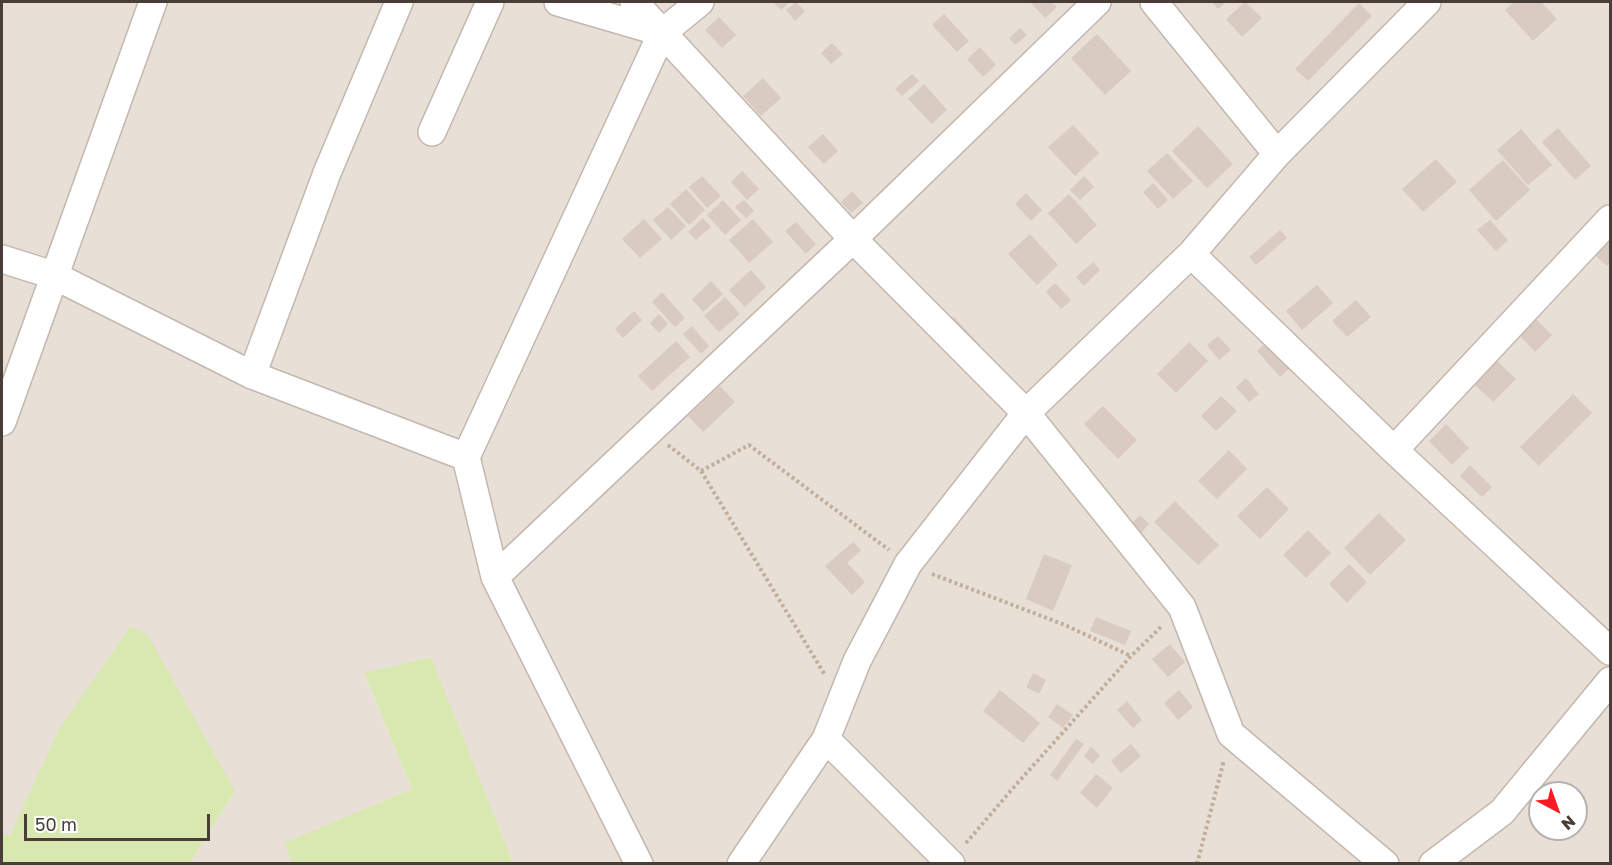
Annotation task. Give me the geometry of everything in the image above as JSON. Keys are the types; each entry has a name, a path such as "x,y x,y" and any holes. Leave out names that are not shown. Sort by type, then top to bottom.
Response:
{"street":[{"path":"2,422 153,2"},
{"path":"252,375 327,173 399,2"},
{"path":"432,132 490,2"},
{"path":"558,2 662,33"},
{"path":"634,2 853,239 1026,412 1182,607 1231,734 1385,864"},
{"path":"639,864 495,577 466,457 662,33 700,2"},
{"path":"495,577 853,239 1097,2"},
{"path":"1154,2 1277,154"},
{"path":"741,864 826,739 857,661 908,564 1026,412 1191,254 1277,154 1427,2"},
{"path":"1394,450 1611,219"},
{"path":"1191,254 1394,450 1611,651"},
{"path":"2,259 53,276 252,375 466,457"},
{"path":"1433,864 1502,812 1611,681"},
{"path":"826,739 950,863"}],"path":[{"path":"650,431 701,471 841,702"},
{"path":"950,863 1014,787 1131,656 1182,607"},
{"path":"1197,864 1231,734"}],"shaded area":[{"path":"2,2 1610,2 1610,863 513,863 430,657 364,674 412,789 285,843 292,863 190,863 235,791 58,731 10,836 2,834"}],"green space":[{"path":"130,627 148,635 235,791 190,863 2,863 2,834 10,835 58,731"},
{"path":"431,657 513,863 292,863 284,843 412,789 364,673"}],"building":[{"path":"773,2 790,2 781,10"},
{"path":"796,2 805,11 795,21 786,10"},
{"path":"1030,2 1051,2 1057,7 1045,18"},
{"path":"1212,2 1226,2 1218,9"},
{"path":"1245,2 1262,18 1242,37 1226,19"},
{"path":"1514,2 1541,2 1557,19 1533,41 1505,10"},
{"path":"1359,3 1372,16 1308,81 1295,69"},
{"path":"944,14 969,41 957,52 932,25"},
{"path":"719,17 736,35 722,48 705,30"},
{"path":"1020,28 1027,35 1015,45 1009,38"},
{"path":"1097,34 1131,71 1105,95 1071,58"},
{"path":"832,43 843,54 831,64 821,53"},
{"path":"980,47 996,65 983,77 967,59"},
{"path":"912,74 919,81 902,96 895,89"},
{"path":"763,78 781,98 761,116 743,96"},
{"path":"924,84 947,110 932,124 908,99"},
{"path":"1073,125 1099,153 1075,176 1048,147"},
{"path":"1198,126 1233,164 1207,188 1172,151"},
{"path":"1558,128 1591,166 1575,180 1542,142"},
{"path":"1521,129 1552,165 1528,185 1497,150"},
{"path":"823,134 838,151 824,164 808,147"},
{"path":"1167,153 1193,181 1173,199 1147,171"},
{"path":"1436,159 1457,182 1423,212 1402,189"},
{"path":"1503,160 1530,190 1496,221 1469,190"},
{"path":"742,171 759,189 747,200 731,182"},
{"path":"702,176 721,196 707,208 689,187"},
{"path":"1084,176 1094,187 1080,200 1070,190"},
{"path":"1153,183 1168,200 1158,209 1143,192"},
{"path":"686,189 705,210 689,225 670,204"},
{"path":"852,191 863,203 851,213 841,202"},
{"path":"1026,193 1042,210 1031,221 1015,204"},
{"path":"1069,194 1097,225 1076,244 1048,213"},
{"path":"723,200 741,220 725,235 707,215"},
{"path":"744,200 754,211 746,218 735,207"},
{"path":"668,207 686,226 671,240 653,220"},
{"path":"703,218 711,227 696,240 688,232"},
{"path":"644,219 662,239 640,258 622,239"},
{"path":"753,219 773,242 749,263 729,240"},
{"path":"1490,220 1508,240 1496,251 1477,230"},
{"path":"796,222 816,244 806,254 785,231"},
{"path":"1280,230 1287,238 1256,265 1249,257"},
{"path":"1030,234 1058,265 1037,285 1008,254"},
{"path":"1610,238 1610,263 1607,266 1594,254"},
{"path":"1093,262 1100,270 1084,286 1076,277"},
{"path":"751,270 766,287 745,307 729,290"},
{"path":"711,281 723,294 703,312 692,299"},
{"path":"1055,283 1071,300 1061,309 1046,292"},
{"path":"1317,285 1333,303 1302,330 1286,311"},
{"path":"662,292 685,318 675,327 652,302"},
{"path":"725,297 740,314 719,332 704,316"},
{"path":"1356,300 1371,317 1347,337 1332,321"},
{"path":"634,311 642,320 623,338 615,329"},
{"path":"659,314 668,324 659,333 650,323"},
{"path":"954,317 980,345 972,353 945,325"},
{"path":"1536,319 1552,335 1535,352 1519,335"},
{"path":"692,326 709,346 701,354 683,334"},
{"path":"1218,336 1231,350 1219,360 1207,345"},
{"path":"1270,339 1293,365 1280,377 1257,351"},
{"path":"676,341 690,357 652,391 638,376"},
{"path":"1189,342 1208,361 1176,393 1157,374"},
{"path":"1495,359 1516,379 1493,402 1472,382"},
{"path":"1246,378 1259,394 1249,402 1236,387"},
{"path":"720,386 735,402 703,432 688,416"},
{"path":"1573,394 1592,413 1539,466 1520,447"},
{"path":"1221,396 1237,411 1216,431 1201,416"},
{"path":"1103,406 1137,440 1118,459 1084,424"},
{"path":"1446,424 1469,448 1452,465 1429,441"},
{"path":"1229,450 1247,469 1217,499 1198,481"},
{"path":"1470,465 1492,487 1482,497 1460,476"},
{"path":"1267,487 1289,509 1260,539 1237,516"},
{"path":"1175,501 1219,545 1198,565 1154,522"},
{"path":"1379,513 1406,540 1370,575 1344,548"},
{"path":"1140,515 1149,524 1141,533 1132,523"},
{"path":"1308,530 1331,553 1306,578 1283,555"},
{"path":"853,542 861,550 847,563 865,582 852,595 825,566"},
{"path":"1044,554 1072,565 1053,611 1026,599"},
{"path":"1349,564 1367,582 1347,603 1329,584"},
{"path":"1096,617 1131,631 1125,645 1090,631"},
{"path":"1170,644 1185,662 1168,677 1152,659"},
{"path":"1033,673 1046,680 1039,694 1026,687"},
{"path":"1000,690 1040,723 1023,743 983,711"},
{"path":"1179,690 1193,707 1178,720 1164,703"},
{"path":"1127,701 1142,720 1133,728 1117,710"},
{"path":"1057,704 1073,715 1063,728 1048,717"},
{"path":"1076,739 1084,744 1057,781 1050,775"},
{"path":"1131,744 1141,756 1121,773 1111,761"},
{"path":"1091,747 1100,755 1093,764 1084,756"},
{"path":"1096,774 1113,788 1097,808 1080,793"}]}
